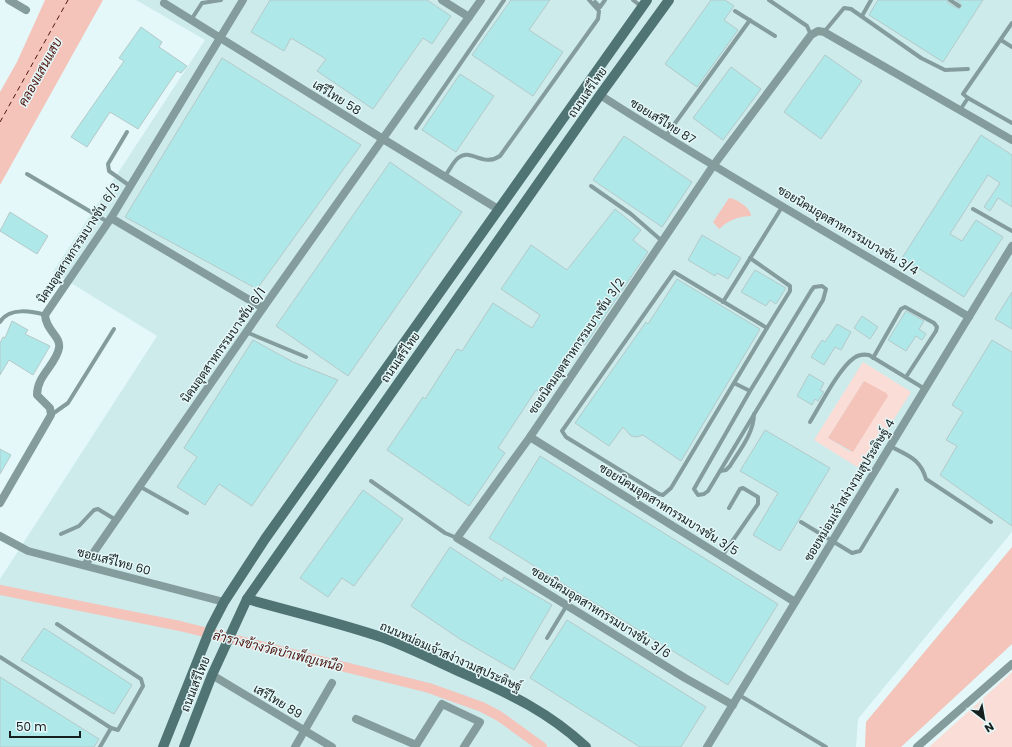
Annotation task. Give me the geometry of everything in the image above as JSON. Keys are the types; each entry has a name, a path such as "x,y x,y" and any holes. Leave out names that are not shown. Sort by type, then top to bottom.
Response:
{"main road":[{"name":"ถนนเสรีไทย","path":"184,747 212,674 247,599 600,95 669,0"},
{"name":"ถนนเสรีไทย","path":"163,747 206,639 224,602 265,539 644,3"},
{"path":"586,86 600,95"},
{"name":"ถนนหม่อมเจ้าสง่างามสุประดิษฐ์","path":"247,599 384,638 415,651 483,682 549,716 586,747"}],"street":[{"path":"9,0 26,10"},
{"name":"นิคมอุตสาหกรรมบางชัน 6/3","path":"51,415 50,408 38,395 37,386 59,348 59,340 46,324 45,315 110,220 243,0"},
{"path":"442,0 469,17"},
{"name":"นิคมอุตสาหกรรมบางชัน 6/1","path":"85,565 246,332 481,0"},
{"name":"เสรีไทย 58","path":"164,3 498,209"},
{"path":"818,33 1012,140"},
{"name":"ซอยนิคมอุตสาหกรรมบางชัน 3/2","path":"457,538 530,437 713,166 818,33"},
{"name":"ซอยเสรีไทย 87","path":"600,95 713,166"},
{"name":"ซอยนิคมอุตสาหกรรมบางชัน 3/4","path":"713,166 783,205 969,317"},
{"path":"110,220 263,308"},
{"name":"ซอยหม่อมเจ้าสง่างามสุประดิษฐ์ 4","path":"707,747 1012,246"},
{"path":"0,503 51,415"},
{"name":"ซอยนิคมอุตสาหกรรมบางชัน 3/5","path":"530,437 795,602"},
{"name":"ซอยเสรีไทย 60","path":"0,536 28,551 224,602"},
{"name":"ซอยนิคมอุตสาหกรรมบางชัน 3/6","path":"457,538 685,678 733,705"},
{"path":"917,747 1012,664"},
{"name":"เสรีไทย 89","path":"212,674 332,747"},
{"path":"295,747 332,683"},
{"path":"356,719 415,746 442,704 480,722 464,747"}],"lane":[{"path":"192,20 202,3 221,0"},
{"path":"416,128 504,0"},
{"path":"445,177 458,158 465,155 471,155 485,161 494,160 500,156 598,19 599,11 589,0"},
{"path":"593,0 600,7 605,0"},
{"path":"633,0 644,3"},
{"path":"769,0 818,33 844,8 851,9 921,58 945,70 968,69"},
{"path":"862,16 871,0"},
{"path":"950,0 959,6"},
{"path":"735,11 775,36"},
{"path":"665,137 750,20"},
{"path":"1012,23 963,94 1012,123"},
{"path":"1001,40 1012,47"},
{"path":"960,110 968,98"},
{"path":"126,132 108,164 110,171 130,186"},
{"path":"27,174 110,220"},
{"path":"591,186 631,214 662,241"},
{"path":"723,302 783,205"},
{"path":"973,209 1012,232"},
{"path":"750,258 790,286 790,291 671,488 663,494 659,494 566,437 562,431 674,272 767,328"},
{"path":"822,286 826,290 826,294 754,414 754,423 751,430 726,470 720,471 704,494 700,495 695,492 694,489 750,391 811,291 814,287 822,286"},
{"path":"873,358 901,309 905,307 934,323 937,327 936,331 906,378"},
{"path":"0,322 8,315 29,310 45,315"},
{"path":"51,415 68,403 114,329"},
{"path":"246,332 306,357"},
{"path":"810,422 843,369 854,358 863,354 873,358 925,389"},
{"path":"734,383 750,391"},
{"path":"890,446 918,462 923,467 926,479 992,522"},
{"path":"370,480 445,533 457,538"},
{"path":"139,486 187,513"},
{"path":"722,556 758,504 758,497 743,488 740,489 729,508"},
{"path":"801,522 852,553 860,551 897,490"},
{"path":"61,534 79,526 94,510 98,509 116,520"},
{"path":"547,638 568,605"},
{"path":"0,657 111,728 118,730 143,686 143,682 141,679 57,624"},
{"path":"739,695 826,747"},
{"path":"100,747 111,728"}],"shaded area":[{"path":"136,0 1012,0 1012,532 858,719 856,747 0,747 0,579 157,336 53,272 205,40"},
{"path":"863,362 911,392 862,470 814,440","holes":["864,381 850,452 828,438"]},
{"path":"1012,672 1012,747 929,747"}],"water":[{"name":"คลองแสนแสบ","path":"45,0 103,0 0,185 0,92 17,62"},
{"path":"729,198 743,204 749,210 751,216 734,220 719,229 713,222"},
{"path":"864,381 886,393 888,396 853,452 828,438"},
{"path":"1012,547 1012,644 901,747 865,747 866,722"}],"building":[{"path":"270,0 427,0 451,16 432,44 423,38 373,109 317,71 326,59 291,38 284,51 251,32"},
{"path":"511,0 550,0 529,30 563,52 533,96 472,55"},
{"path":"711,0 725,0 734,6 724,20 738,30 697,87 665,64"},
{"path":"878,0 947,0 948,3 959,9 962,5 956,0 983,0 943,62 869,15"},
{"path":"141,27 162,42 159,47 187,66 181,73 177,71 138,129 110,112 87,147 71,137 124,61 119,58"},
{"path":"825,55 862,81 821,139 784,112"},
{"path":"222,58 361,145 257,289 125,217"},
{"path":"731,67 761,89 723,140 693,118"},
{"path":"460,74 494,96 456,152 422,130"},
{"path":"981,135 1012,155 1012,207 998,198 990,211 984,207 1000,183 988,175 950,234 962,241 976,220 1003,237 964,297 902,258"},
{"path":"624,136 692,182 662,227 593,180"},
{"path":"390,162 462,212 348,376 276,326"},
{"path":"615,209 641,230 633,240 648,252 585,345 580,342 545,396 536,390 498,448 505,453 469,506 387,450 423,397 425,399 457,349 462,351 493,303 532,328 540,315 501,289 531,245 567,270"},
{"path":"10,212 48,236 37,254 0,231"},
{"path":"702,235 741,258 728,279 717,273 715,276 688,260"},
{"path":"755,270 786,288 776,304 770,300 766,306 741,292"},
{"path":"677,279 760,329 681,461 643,435 637,437 631,436 623,427 609,446 575,423 646,322 648,324"},
{"path":"1012,292 1012,329 995,319"},
{"path":"906,311 924,321 919,329 926,334 922,340 916,336 906,351 888,340"},
{"path":"862,316 878,327 870,339 854,328"},
{"path":"12,321 28,330 25,334 50,346 33,375 9,360 0,375 0,343 3,337 5,338"},
{"path":"837,324 851,332 841,350 835,347 824,365 811,357 822,340 825,342"},
{"path":"253,340 293,362 338,380 252,506 219,484 205,505 177,487 197,457 184,448"},
{"path":"992,340 1012,352 1012,526 940,475 957,446 946,440 963,412 952,405"},
{"path":"809,374 824,383 820,390 824,392 818,401 815,399 812,405 797,396"},
{"path":"765,430 830,468 780,551 753,535 778,493 740,471"},
{"path":"0,449 11,455 0,474"},
{"path":"540,456 778,604 728,685 489,538"},
{"path":"363,490 403,519 354,586 342,578 328,597 300,578"},
{"path":"450,547 502,581 504,577 552,605 514,670 460,639 411,606"},
{"path":"567,620 706,707 681,747 640,747 530,678"},
{"path":"44,628 132,685 114,714 21,660"},
{"path":"0,677 99,739 94,747 0,747"}],"waterway":[{"name":"ลำรางข้างวัดบำเพ็ญเหนือ","path":"0,590 180,626 429,688 482,707 499,716 542,747"}],"ferry route":[{"path":"0,122 68,0"}]}
